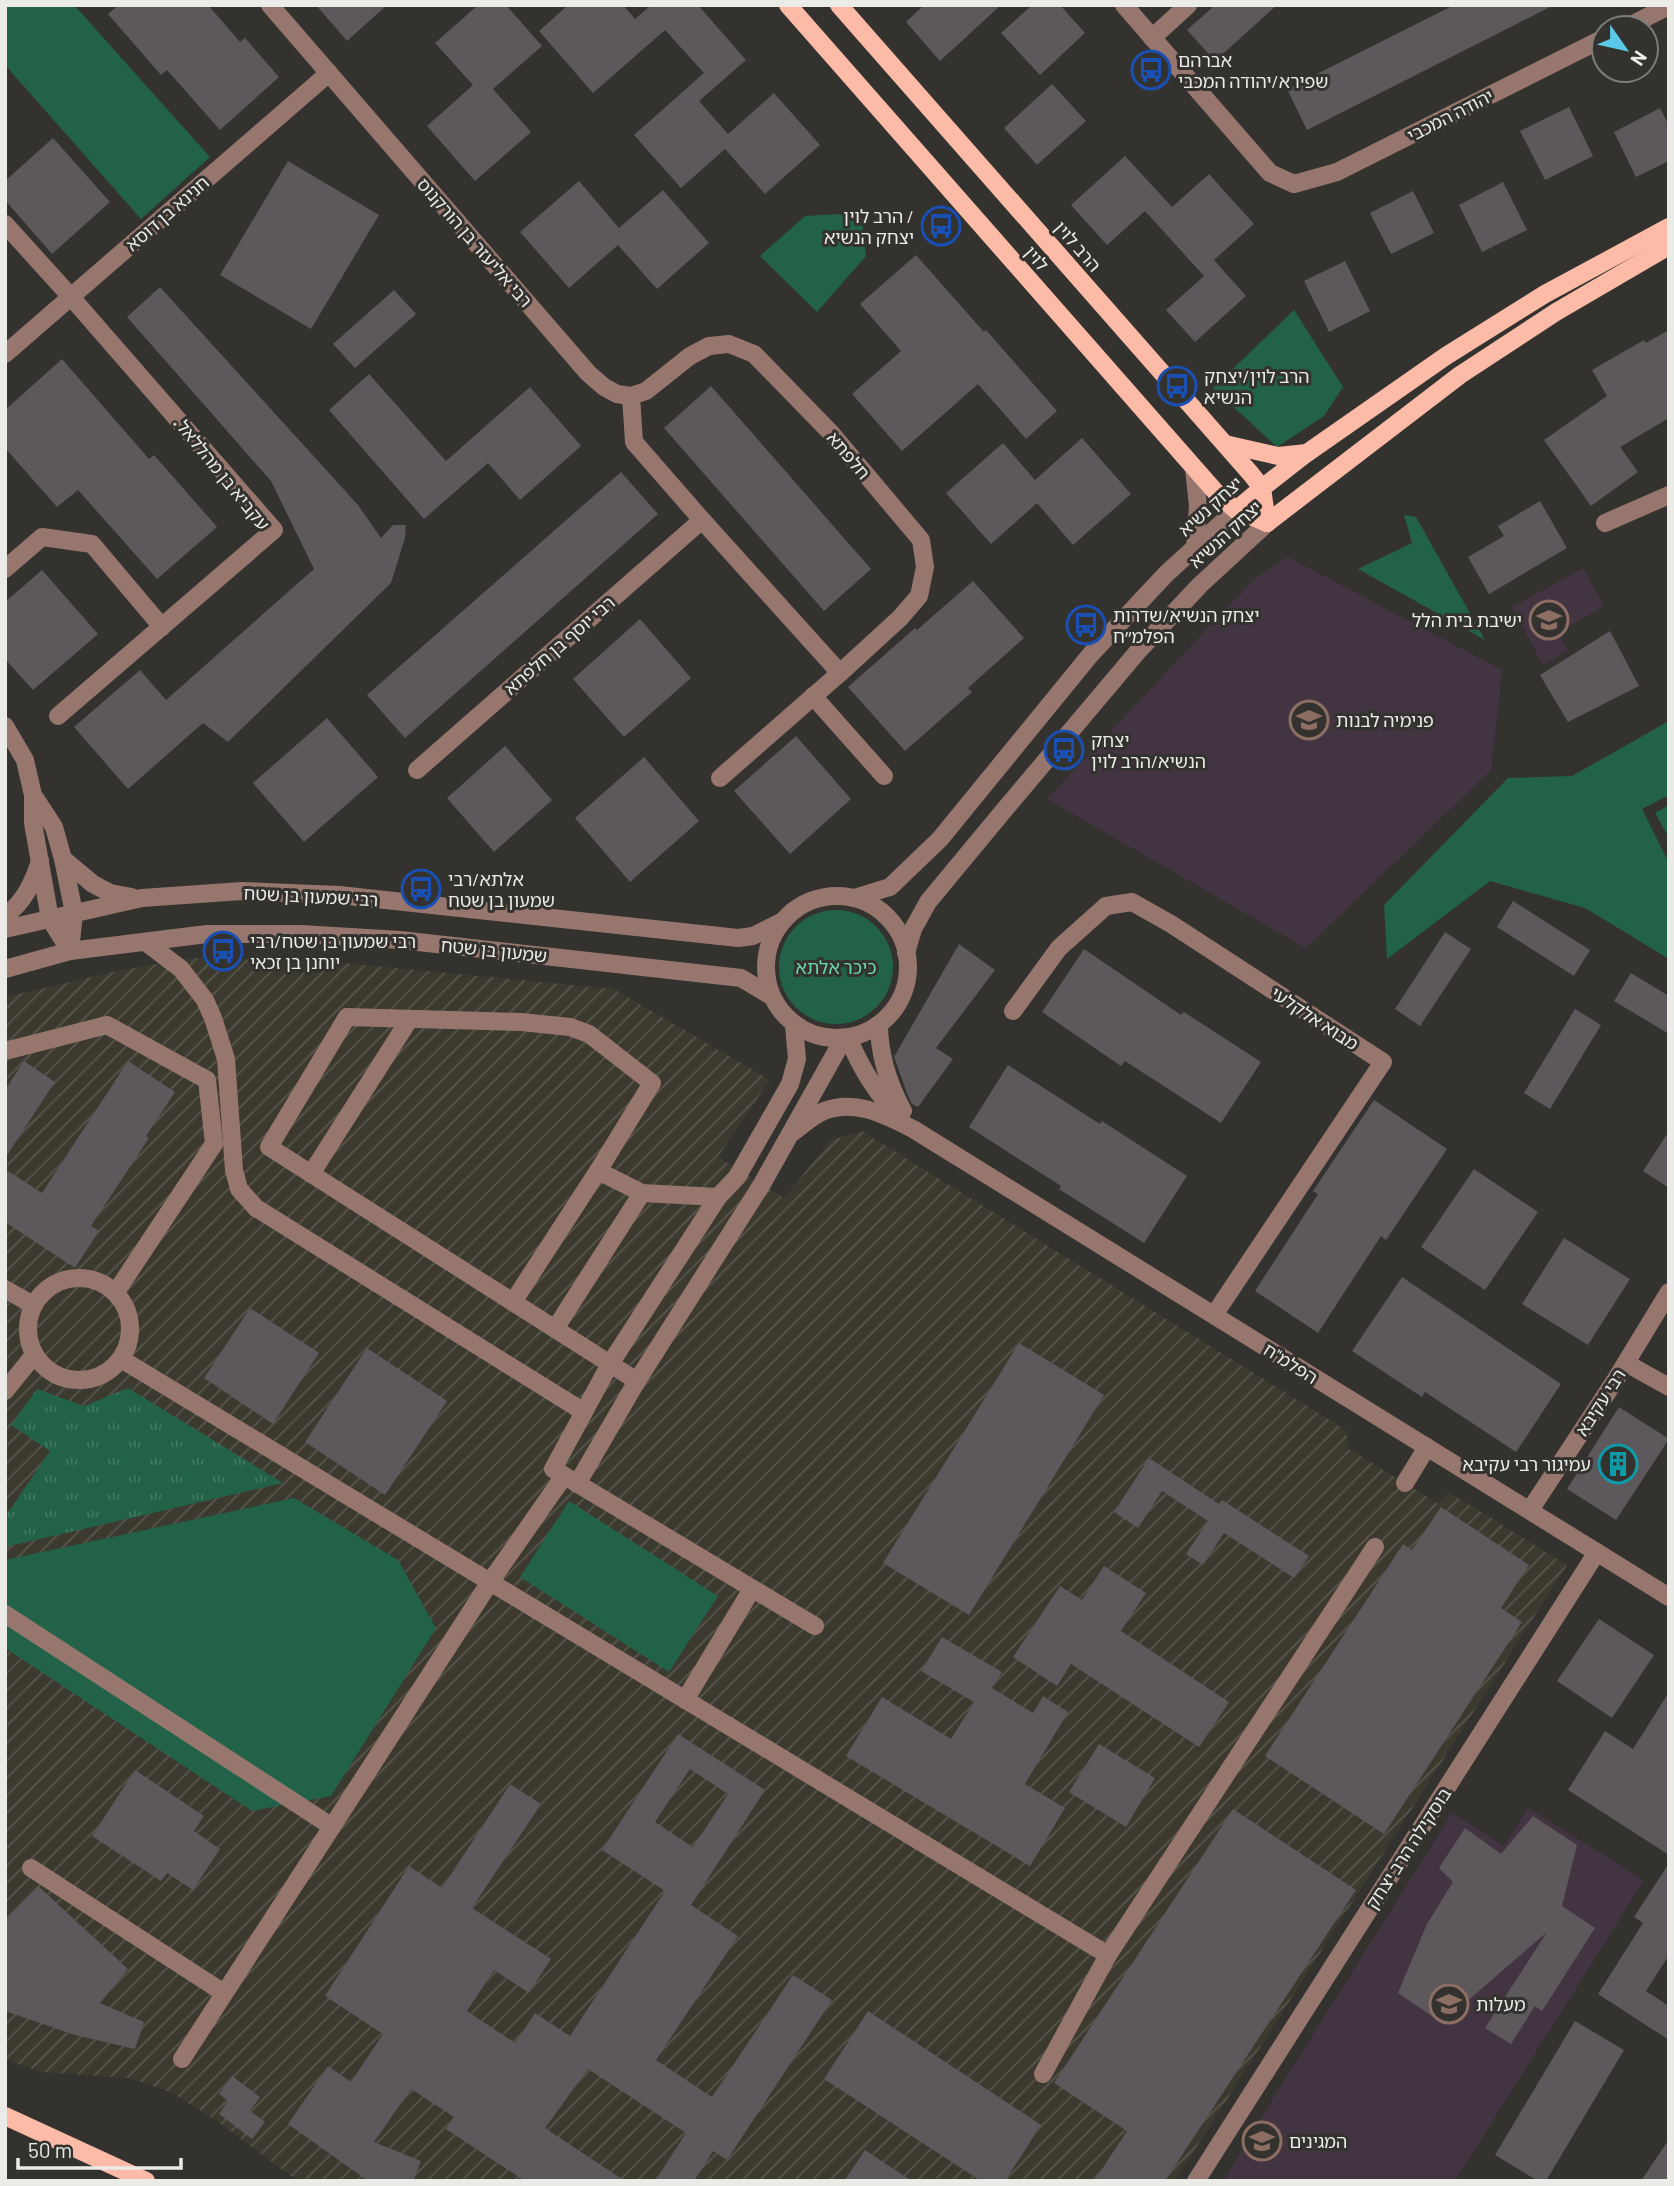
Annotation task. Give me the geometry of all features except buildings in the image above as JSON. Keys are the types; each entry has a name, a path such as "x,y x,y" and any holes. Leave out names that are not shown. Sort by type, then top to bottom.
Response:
{"main road":[{"name":"לוין","path":"788,5 1220,497 1236,510 1266,523"},
{"name":"הרב לוין","path":"839,5 1262,488"},
{"name":"יצחק נשיא","path":"1236,510 1307,453 1446,356 1545,294 1669,227"},
{"name":"יצחק הנשיא","path":"1266,523 1460,375 1556,312 1669,246"},
{"path":"1225,444 1278,456 1307,453"},
{"path":"1262,488 1266,523"},
{"path":"5,2116 146,2181"}],"street":[{"name":"רבי אליעזר בן הורקנוס","path":"270,5 588,373 617,394 631,396"},
{"path":"1124,5 1152,38 1188,5"},
{"path":"1653,14 1669,6"},
{"name":"יהודה המכבי","path":"1152,38 1270,173 1294,184 1337,173 1590,45"},
{"name":"חנינא בן דוסא","path":"5,354 329,73"},
{"path":"5,224 71,297"},
{"name":".עקביא בן מהללאל","path":"58,716 274,530 71,297"},
{"name":"חלפתא","path":"631,396 646,391 690,356 709,346 729,344 754,354 831,433 921,540 925,567 919,596 900,618 840,673"},
{"path":"631,396 634,442 840,673 720,778"},
{"path":"1194,468 1198,506 1195,548"},
{"path":"1605,523 1669,495"},
{"name":"יצחק נשיא","path":"854,898 890,887 940,839 1091,654 1166,574 1236,510"},
{"name":"רבי יוסף בן חלפתא","path":"417,771 702,520"},
{"name":"יצחק הנשיא","path":"906,953 914,929 928,902 1017,794 1139,650 1200,584 1266,523"},
{"path":"5,569 42,537 92,544 162,627"},
{"path":"813,696 884,776"},
{"path":"5,726 25,760 33,795 33,823 50,919 70,951"},
{"path":"33,795 54,827 63,859 74,913 70,951"},
{"path":"5,916 16,908 34,881 41,857"},
{"path":"63,859 93,884 110,893 142,898"},
{"name":"רבי שמעון בן שטח","path":"5,929 142,898 242,891 340,895 738,938 753,936 783,922"},
{"path":"831,897 854,898 876,908 898,931 906,953 907,969 903,993 890,1013 869,1030 846,1038 813,1035 794,1025 781,1012 771,996 767,981 766,957 770,942 794,911 815,900 831,897"},
{"name":"מבוא אלקלעי","path":"1013,1011 1059,948 1106,906 1132,902 1171,924 1383,1062 1214,1315"},
{"name":"שמעון בן שטח","path":"5,969 70,951 207,934 301,934 400,940 741,978 771,996"},
{"path":"147,943 181,969 205,1000 214,1018 226,1059 234,1170 240,1189 256,1208 584,1412"},
{"path":"513,1302 652,1083 589,1034 569,1027 522,1022 347,1017 269,1147 637,1381"},
{"path":"311,1174 409,1020"},
{"path":"879,1024 879,1044 889,1081 913,1129"},
{"path":"5,1051 107,1025 206,1080 214,1144 116,1292"},
{"path":"565,1476 584,1412 610,1364 718,1197 737,1177 790,1084 797,1059 794,1025"},
{"path":"846,1038 878,1092 892,1110 913,1129"},
{"path":"182,2059 490,1582 637,1381 792,1133 846,1038"},
{"path":"792,1133 822,1111 844,1106 878,1112 913,1129"},
{"name":"הפלמ\"ח","path":"913,1129 1669,1597"},
{"path":"598,1171 642,1193 718,1197"},
{"path":"555,1329 642,1193"},
{"path":"71,1277 103,1283 116,1292 126,1307 130,1324 129,1342 121,1359 109,1371 93,1378 76,1380 59,1377 45,1368 34,1355 28,1338 27,1321 33,1305 43,1292 56,1282 71,1277"},
{"path":"5,1289 33,1305"},
{"name":"רבי עקיבא","path":"1530,1510 1669,1292"},
{"path":"5,1391 34,1355"},
{"path":"121,1359 1108,1955"},
{"path":"1626,1363 1669,1387"},
{"path":"1405,1483 1427,1447"},
{"path":"565,1476 816,1626"},
{"path":"1043,2074 1108,1955 1375,1548"},
{"name":"בוסקילה הרב יצחק","path":"1196,2181 1597,1552"},
{"path":"685,1700 752,1588"},
{"path":"5,1614 331,1826"},
{"path":"31,1868 224,1993"}],"shaded area":[{"name":"פנימיה לבנות","path":"1288,557 1502,670 1491,770 1306,948 1047,799 1254,579"},
{"name":"ישיבת בית הלל","path":"1583,568 1604,606 1558,632 1568,651 1543,665 1512,607"},
{"path":"191,958 312,960 614,989 770,1080 718,1157 784,1198 831,1140 862,1131 1346,1430 1349,1449 1439,1504 1449,1492 1567,1565 1175,2181 300,2181 218,2122 172,2093 130,2078 40,2072 5,2059 5,997 117,971"},
{"name":"מעלות","path":"1528,1808 1644,1880 1455,2181 1224,2181 1452,1813 1504,1846"}],"green space":[{"path":"5,5 74,5 210,157 141,219 5,65"},
{"path":"861,213 866,256 817,312 760,256 805,216"},
{"path":"1294,310 1343,387 1324,416 1277,447 1213,388"},
{"path":"1404,515 1416,517 1485,640 1358,569 1412,543"},
{"path":"1669,721 1669,795 1642,809 1669,863 1669,959 1585,908 1490,881 1387,959 1384,905 1508,778 1572,776"},
{"path":"1669,805 1669,838 1655,813"},
{"name":"כיכר אלתא","path":"836,910 858,915 876,927 888,945 893,967 888,989 876,1007 858,1019 836,1024 814,1019 796,1007 784,989 779,967 784,945 796,927 814,915"},
{"path":"128,1388 283,1483 5,1547 5,1517 50,1451 11,1425 37,1389 84,1406"},
{"path":"294,1498 398,1560 436,1628 331,1796 252,1811 5,1648 5,1560"},
{"path":"569,1501 718,1596 669,1672 520,1577"}],"place":[{"name":"אברהם שפירא/יהודה המכבי","path":"1151,70"},
{"name":"הרב לוין / יצחק הנשיא","path":"941,226"},
{"name":"הרב לוין/יצחק הנשיא","path":"1177,386"},
{"name":"ישיבת בית הלל","path":"1549,620"},
{"name":"יצחק הנשיא/שדרות הפלמ״ח","path":"1086,625"},
{"name":"פנימיה לבנות","path":"1309,720"},
{"name":"יצחק הנשיא/הרב לוין","path":"1064,750"},
{"name":"אלתא/רבי שמעון בן שטח","path":"421,889"},
{"name":"רבי שמעון בן שטח/רבי יוחנן בן זכאי","path":"223,951"},
{"name":"עמיגור רבי עקיבא","path":"1618,1464"},
{"name":"מעלות","path":"1449,2004"},
{"name":"המגינים","path":"1262,2141"}]}
